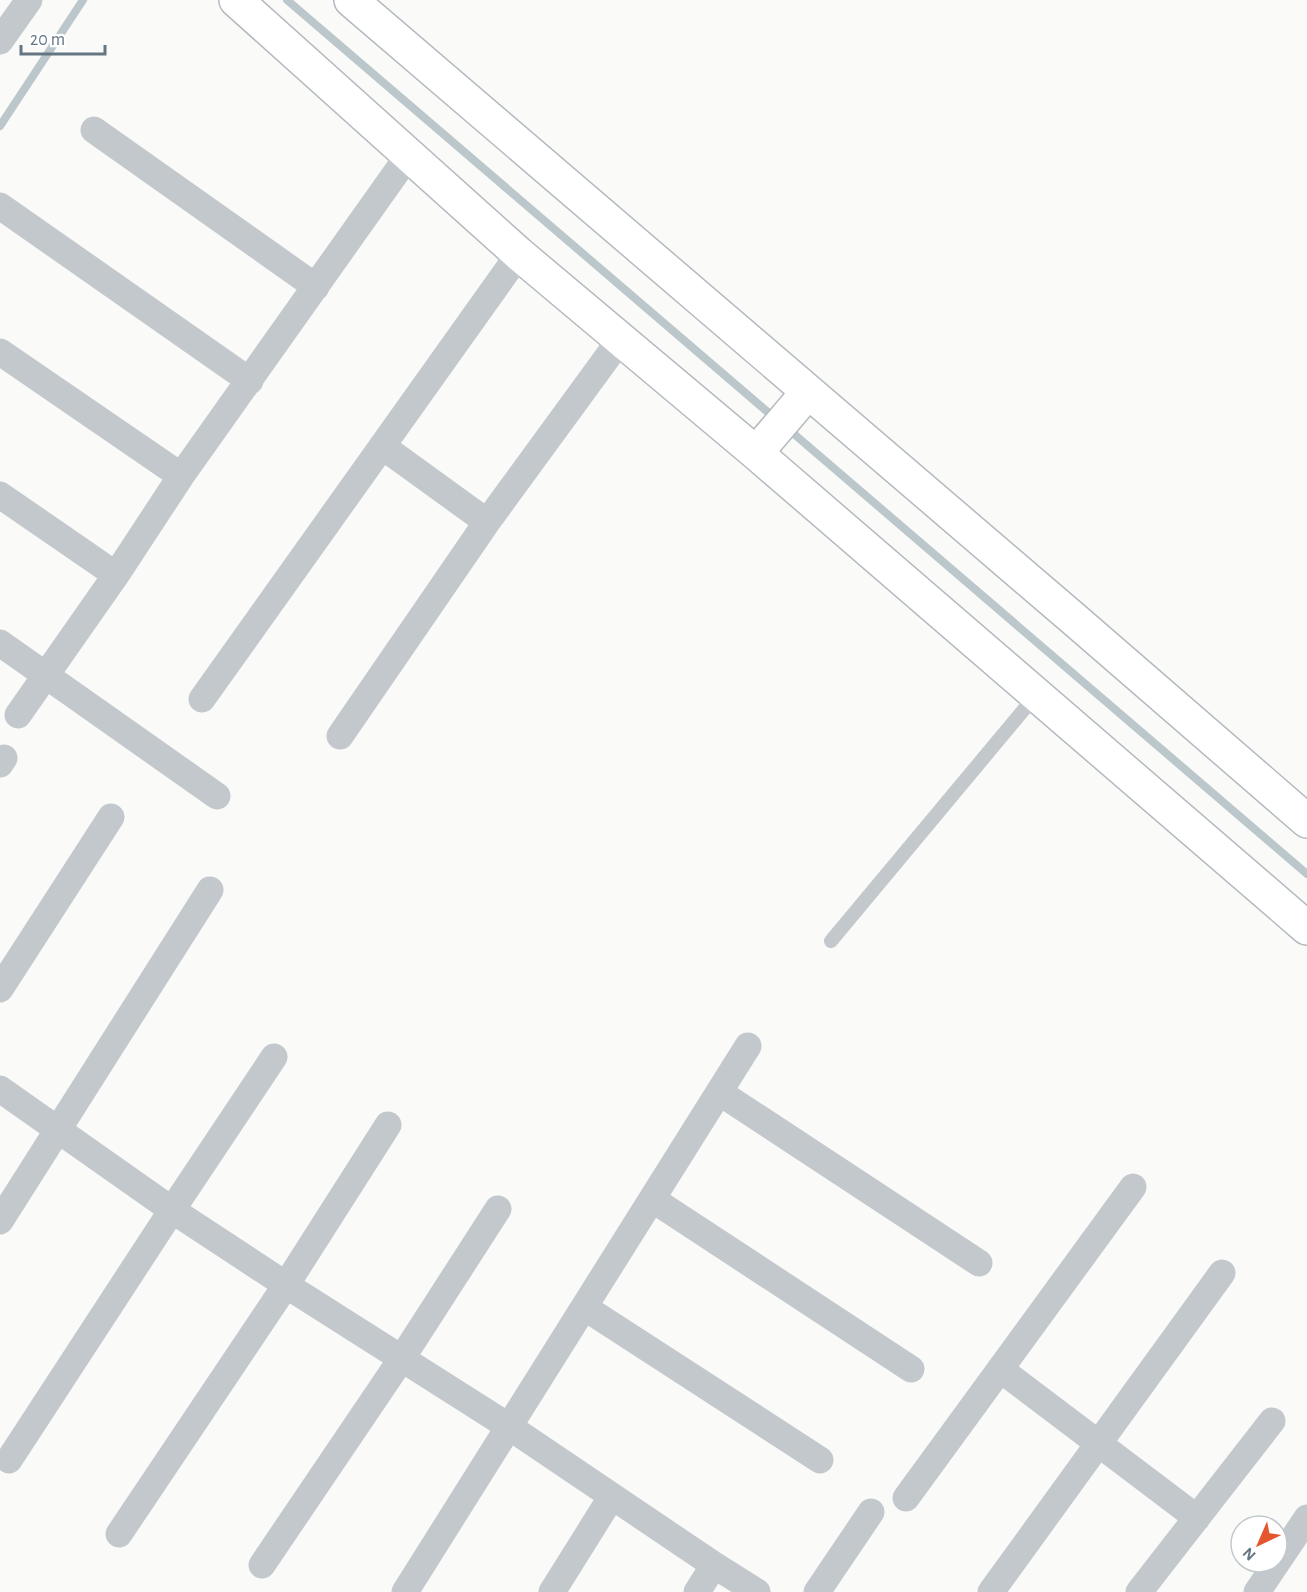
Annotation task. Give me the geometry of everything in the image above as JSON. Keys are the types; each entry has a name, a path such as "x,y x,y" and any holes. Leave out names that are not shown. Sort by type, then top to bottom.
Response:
{"street":[{"path":"0,40 29,0"},
{"path":"236,0 519,255 620,340 763,445 1036,695 1307,928"},
{"path":"351,0 800,402 1307,821"},
{"path":"94,130 316,286"},
{"path":"18,715 116,575 181,476 408,156"},
{"path":"0,206 250,381"},
{"path":"202,699 519,255"},
{"path":"340,736 487,522 620,340"},
{"path":"0,352 181,476"},
{"path":"763,445 800,402"},
{"path":"382,447 487,522"},
{"path":"0,495 116,575"},
{"path":"0,643 217,796"},
{"path":"0,989 111,817"},
{"path":"0,1221 210,891"},
{"path":"405,1592 748,1046"},
{"path":"9,1460 274,1057"},
{"path":"0,1089 172,1210 508,1426 757,1592"},
{"path":"719,1092 979,1263"},
{"path":"119,1534 286,1285 388,1125"},
{"path":"906,1498 1133,1187"},
{"path":"652,1199 911,1369"},
{"path":"262,1566 402,1358 498,1209"},
{"path":"991,1592 1222,1274"},
{"path":"584,1307 820,1460"},
{"path":"1000,1369 1197,1518"},
{"path":"1139,1592 1272,1421"},
{"path":"552,1592 612,1496"},
{"path":"817,1592 871,1512"},
{"path":"1257,1592 1307,1518"},
{"path":"698,1592 714,1565"}],"lane":[{"path":"831,941 1036,695"}],"waterway":[{"path":"0,126 83,0"},
{"path":"287,0 777,420"},
{"path":"787,428 1307,874"}]}
